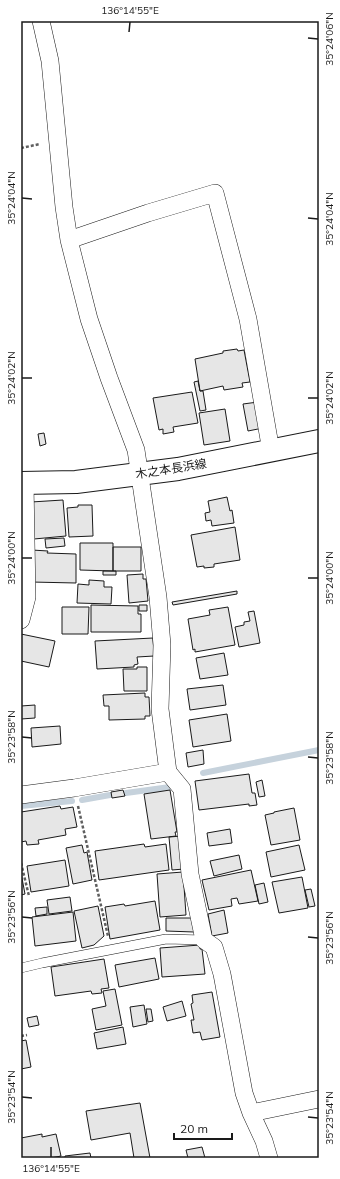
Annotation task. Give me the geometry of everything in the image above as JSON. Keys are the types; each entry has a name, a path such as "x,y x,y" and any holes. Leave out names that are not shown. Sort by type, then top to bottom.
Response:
{"main road":[{"name":"木之本長浜線","path":"23,483 76,482 178,469 319,441"}],"street":[{"path":"41,21 50,61 63,199 69,240 89,319 136,450 158,597 162,645 160,709 168,772 182,789 190,874 204,940 214,947 222,974 244,1093 264,1141 269,1158"},
{"path":"69,240 148,213 215,193 248,319 271,451"},
{"path":"21,620 27,597 23,483"},
{"path":"21,795 74,788 168,772"},
{"path":"251,1112 319,1099"}],"lane":[{"path":"21,968 166,939 204,940"}],"path":[{"path":"74,788 111,949"},
{"path":"21,863 29,896"},
{"path":"21,1036 27,1035"}],"building":[{"path":"237,349 238,351 244,350 250,382 242,383 243,387 224,390 223,386 200,391 195,359 223,353 223,351"},
{"path":"198,381 200,391 203,391 206,410 200,411 194,382"},
{"path":"192,392 198,423 173,427 174,432 163,434 163,429 159,430 153,398"},
{"path":"258,402 263,428 248,431 243,404"},
{"path":"225,409 230,441 204,445 199,413"},
{"path":"44,433 46,444 40,446 38,434"},
{"path":"227,497 230,511 232,510 234,523 212,526 211,520 206,521 205,513 210,512 208,501"},
{"path":"63,500 66,536 34,539 31,502"},
{"path":"78,505 92,505 93,536 69,537 67,508 78,507"},
{"path":"235,527 240,560 214,564 214,567 197,567 191,535"},
{"path":"64,538 65,546 46,548 45,539"},
{"path":"80,543 113,543 113,571 80,570"},
{"path":"113,547 141,547 141,571 113,571"},
{"path":"32,550 48,551 47,553 76,554 76,583 31,582"},
{"path":"103,571 116,571 116,575 103,575"},
{"path":"143,574 143,579 146,579 148,601 129,603 127,575"},
{"path":"89,580 104,581 104,587 112,587 111,604 77,603 78,584 89,585"},
{"path":"237,591 237,594 173,605 172,602"},
{"path":"91,605 138,606 138,614 141,614 141,632 91,632"},
{"path":"139,605 147,605 147,611 139,611"},
{"path":"62,607 89,607 88,634 62,634"},
{"path":"228,607 235,645 195,652 195,649 193,650 188,619 210,615 209,610"},
{"path":"254,611 260,643 239,647 235,627 244,625 244,622 250,621 248,612"},
{"path":"21,634 55,641 49,667 21,661"},
{"path":"153,638 154,656 137,657 138,664 134,665 134,667 97,669 95,641"},
{"path":"224,653 228,675 200,679 196,658"},
{"path":"137,667 147,667 147,691 124,691 123,669 137,669"},
{"path":"223,685 226,705 190,710 187,689"},
{"path":"145,693 145,697 149,697 150,716 145,716 145,719 109,720 109,706 104,706 103,695"},
{"path":"35,705 35,718 21,719 21,706"},
{"path":"227,714 231,741 193,747 189,720"},
{"path":"60,726 61,744 32,747 31,728"},
{"path":"203,750 204,764 188,767 186,753"},
{"path":"249,774 252,793 255,793 257,805 249,806 249,804 199,810 195,781"},
{"path":"262,780 265,796 259,797 256,782"},
{"path":"123,790 125,796 112,798 111,792"},
{"path":"170,790 177,832 175,832 176,836 151,839 144,794"},
{"path":"60,806 61,809 73,807 77,827 65,829 66,835 38,840 39,844 27,845 26,841 21,842 21,812"},
{"path":"294,808 300,840 271,845 265,815"},
{"path":"230,829 232,843 209,846 207,833"},
{"path":"182,836 184,869 172,870 169,837"},
{"path":"144,844 145,847 166,844 169,870 99,880 95,851"},
{"path":"82,845 84,853 87,852 92,880 73,884 66,848"},
{"path":"299,845 305,870 271,877 266,852"},
{"path":"239,855 242,869 214,876 210,861"},
{"path":"65,860 69,886 31,892 27,866"},
{"path":"251,870 258,901 239,904 237,898 231,899 232,906 209,910 202,880"},
{"path":"183,872 186,915 160,917 157,874"},
{"path":"21,873 25,894 21,895"},
{"path":"302,877 308,908 279,913 272,882"},
{"path":"264,883 268,902 259,904 255,885"},
{"path":"311,889 315,906 309,907 305,890"},
{"path":"70,897 72,911 49,914 47,900"},
{"path":"155,901 160,930 110,939 105,907 124,904 125,906"},
{"path":"98,906 104,936 94,945 82,948 74,911"},
{"path":"47,907 47,914 36,916 35,908"},
{"path":"224,910 228,933 212,936 208,914"},
{"path":"73,912 76,941 35,946 32,917"},
{"path":"166,918 194,918 194,932 166,931"},
{"path":"200,945 200,949 202,949 205,974 162,977 160,948"},
{"path":"155,958 159,979 119,987 115,965"},
{"path":"104,959 109,988 101,989 102,993 92,994 91,991 55,996 51,967"},
{"path":"115,989 122,1025 96,1030 92,1009 106,1006 103,991"},
{"path":"212,992 220,1037 202,1040 200,1032 193,1033 191,1020 194,1020 191,1004 193,1003 192,995"},
{"path":"182,1001 186,1016 167,1021 163,1007"},
{"path":"144,1005 147,1024 133,1027 130,1007"},
{"path":"146,1009 151,1009 153,1021 148,1022"},
{"path":"37,1016 39,1025 29,1027 27,1018"},
{"path":"123,1027 126,1044 97,1049 94,1033"},
{"path":"26,1040 31,1067 21,1069 21,1041"},
{"path":"140,1103 150,1158 134,1158 130,1133 91,1140 86,1111"},
{"path":"42,1134 42,1137 56,1134 61,1156 51,1158 21,1158 21,1138"},
{"path":"202,1147 205,1158 188,1158 186,1150"},
{"path":"90,1153 91,1158 65,1158 65,1156"}],"waterway":[{"path":"203,773 319,750"},
{"path":"126,793 170,787"},
{"path":"82,800 110,795"},
{"path":"21,806 72,801"}]}
